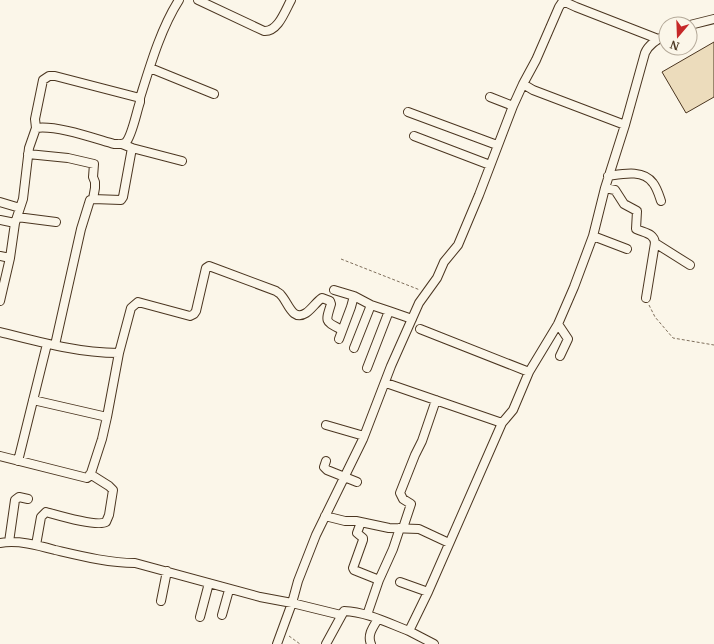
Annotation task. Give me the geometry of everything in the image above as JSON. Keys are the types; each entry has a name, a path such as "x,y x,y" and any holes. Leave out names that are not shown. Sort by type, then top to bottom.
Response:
{"street":[{"path":"122,144 128,140 133,127 140,98 164,28 179,0"},
{"path":"198,0 268,32 274,29 277,25 291,0"},
{"path":"277,644 307,559 325,516 364,436 386,383 391,366 412,319 426,293 437,278 447,258 458,245 513,106 536,60 559,7 563,1 658,36"},
{"path":"698,23 714,19"},
{"path":"409,631 450,543 502,423 513,410 530,372 558,324 574,288 593,236 608,176 625,125 645,54 648,46 658,40"},
{"path":"150,68 214,94"},
{"path":"0,301 10,258 16,220 25,188 28,154 36,128 35,119 43,80 48,76 55,76 140,98"},
{"path":"523,84 534,90 625,125"},
{"path":"490,97 513,106"},
{"path":"408,112 497,145"},
{"path":"36,128 41,127 55,129 114,144 122,144 182,161"},
{"path":"414,136 490,165"},
{"path":"93,199 122,199 132,148"},
{"path":"18,460 33,400 51,344 81,228 90,200 93,199 95,188 93,177 94,164 68,158 28,154"},
{"path":"608,176 634,173 640,175 650,180 654,184 661,201"},
{"path":"605,188 615,190 623,203 637,211 636,229 654,237 655,243 646,298"},
{"path":"0,202 20,208"},
{"path":"0,220 56,222"},
{"path":"593,236 627,249"},
{"path":"655,243 690,266"},
{"path":"0,256 10,258"},
{"path":"0,456 87,478 90,474 102,439 119,353 132,308 138,302 190,316 194,314 206,268 209,266 276,291 281,295 295,314 300,315 306,313 322,298 330,301 331,304 327,321 342,330"},
{"path":"334,290 354,296 371,305 412,319"},
{"path":"339,339 354,296"},
{"path":"354,348 371,305"},
{"path":"367,368 389,311"},
{"path":"558,324 568,339 560,356"},
{"path":"420,329 530,372"},
{"path":"0,332 51,344 102,353 119,353"},
{"path":"386,383 502,423"},
{"path":"33,400 107,417"},
{"path":"367,615 379,580 411,504 403,499 400,493 422,441 436,400"},
{"path":"326,426 364,436"},
{"path":"326,461 324,469 357,482"},
{"path":"36,545 41,517 46,512 76,520 101,524 106,522 109,515 113,490 90,474"},
{"path":"28,499 19,497 15,500 4,542 36,545 80,555 124,563 135,563 209,583 229,590 341,615"},
{"path":"325,516 344,521 361,522 389,528 419,529 450,543"},
{"path":"361,522 358,533 363,540 352,568 379,580"},
{"path":"161,601 167,571"},
{"path":"400,582 428,592"},
{"path":"200,617 209,583"},
{"path":"222,615 229,590"},
{"path":"326,644 344,611 367,615 378,619 409,631 434,644"},
{"path":"372,644 369,638 378,619"}],"path":[{"path":"341,259 426,293"},
{"path":"646,298 655,317 673,338 714,345"},
{"path":"281,632 300,644"}],"building":[{"path":"714,42 714,97 686,113 662,72 690,56 698,56 698,51"}]}
